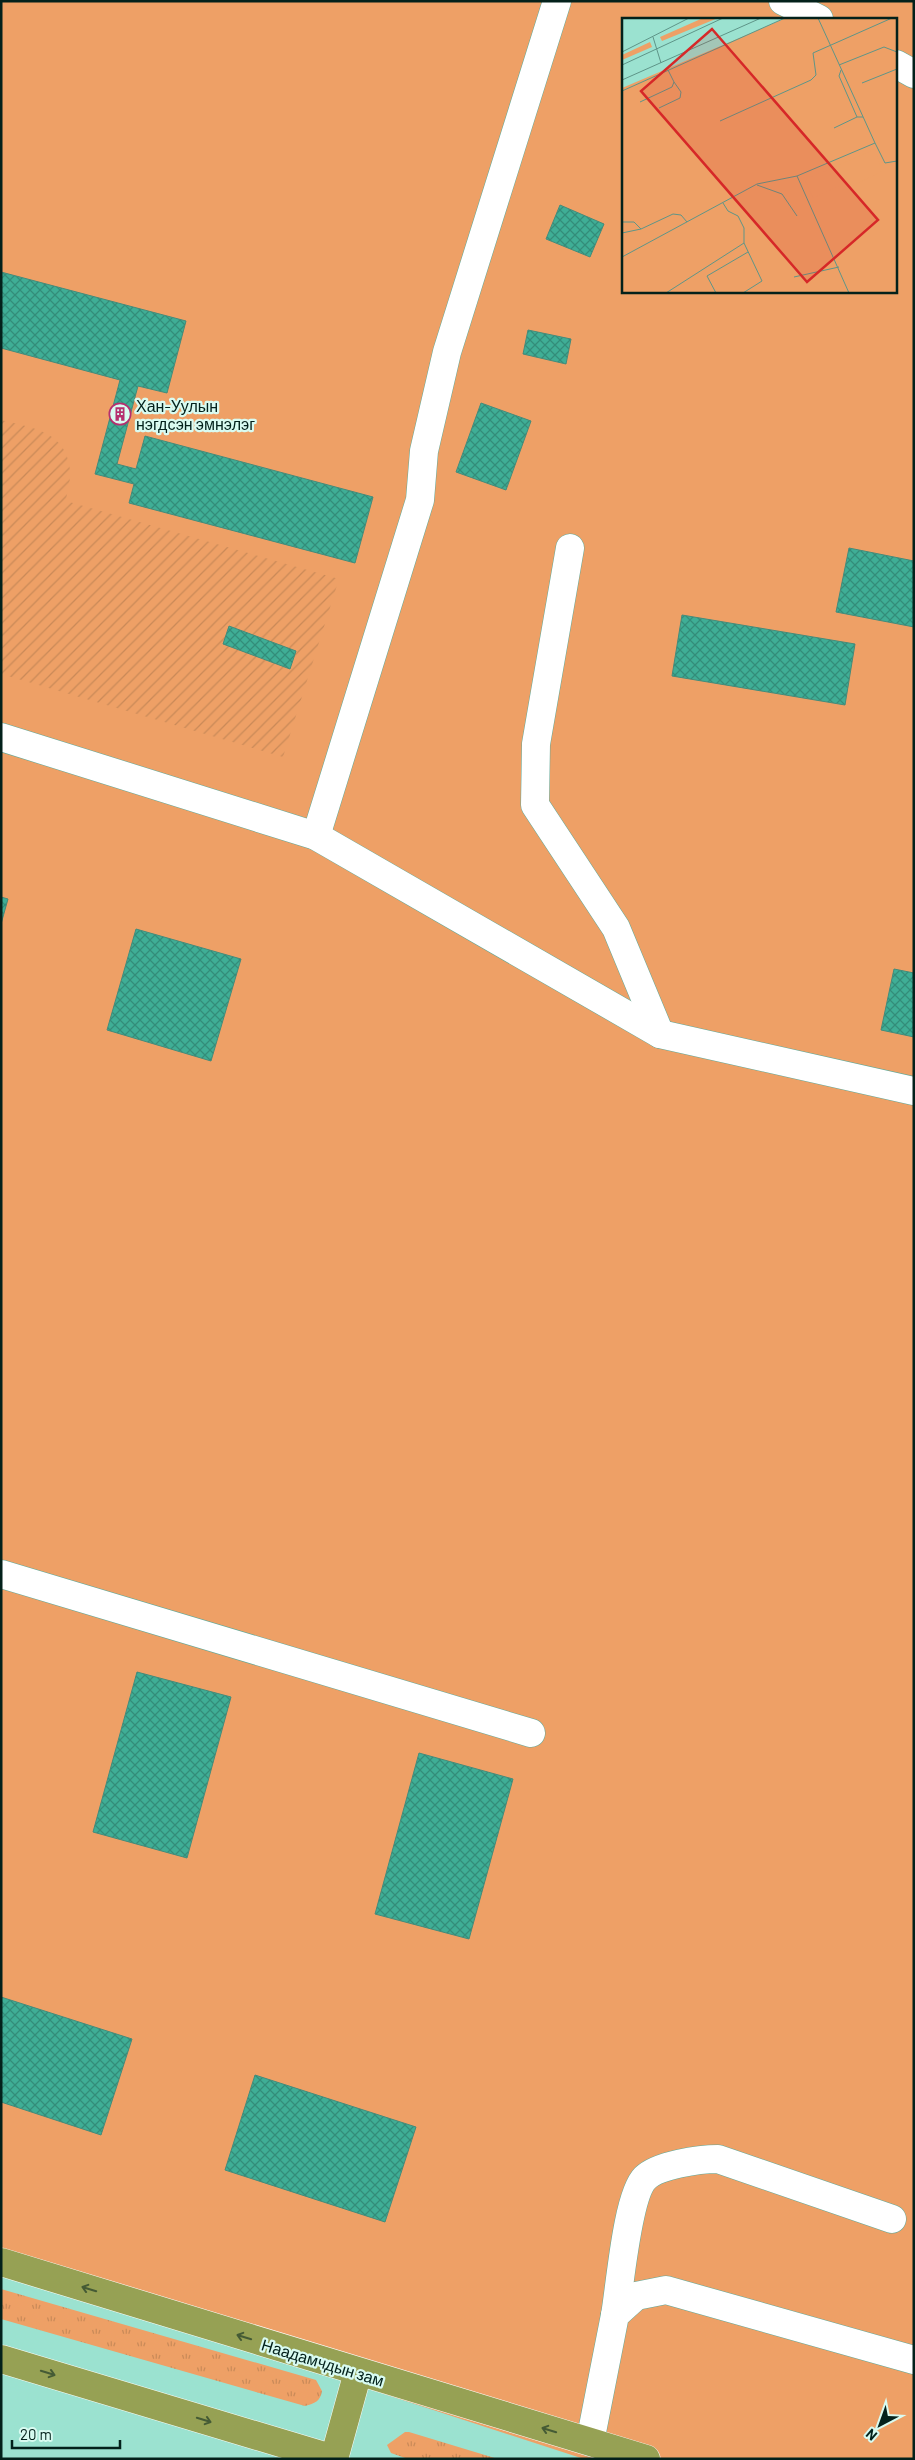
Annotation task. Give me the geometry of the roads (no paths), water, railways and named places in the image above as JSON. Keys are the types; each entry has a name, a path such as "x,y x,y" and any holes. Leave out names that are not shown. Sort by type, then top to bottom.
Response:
{"highway":[{"name":"Наадамчдын зам","path":"1,2262 646,2459"},
{"path":"1,2359 334,2459 358,2372"}],"street":[{"path":"316,836 420,500 424,451 447,352 557,1"},
{"path":"783,1 817,18"},
{"path":"898,65 914,74"},
{"path":"570,548 536,744 535,805 616,928 660,1034"},
{"path":"1,737 316,836 660,1034 914,1091"},
{"path":"1,1574 531,1733"},
{"path":"590,2442 615,2315 633,2199 645,2178 674,2164 718,2159 892,2220"},
{"path":"615,2315 636,2296 666,2290 914,2360"}],"place":[{"name":"Хан-Уулын нэгдсэн эмнэлэг","path":"120,414"}]}
